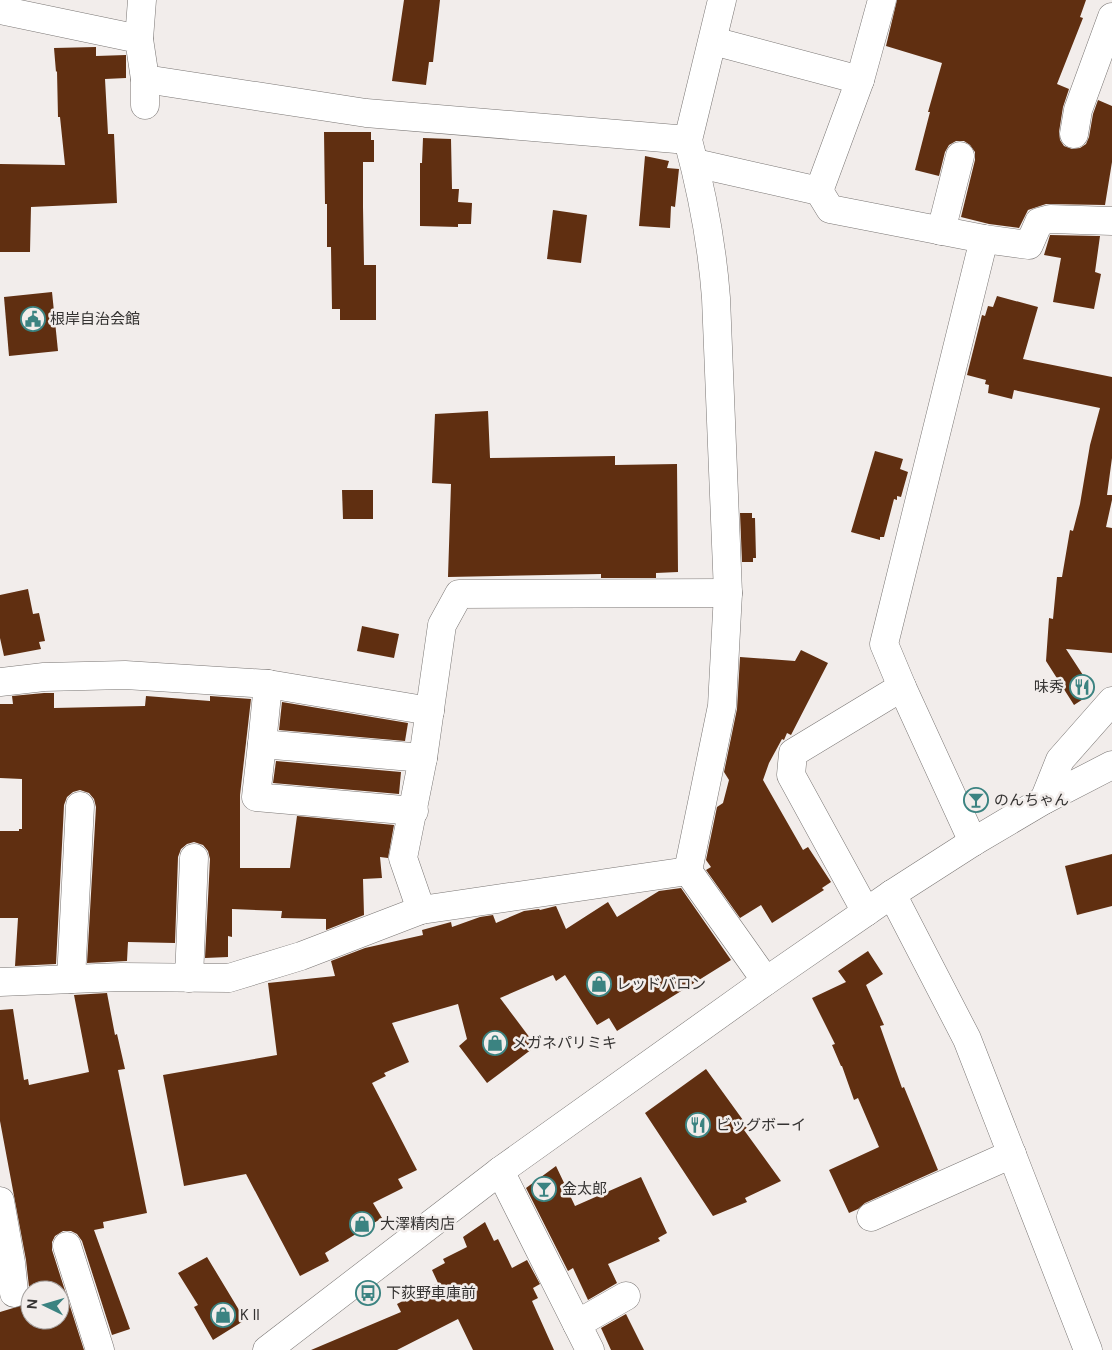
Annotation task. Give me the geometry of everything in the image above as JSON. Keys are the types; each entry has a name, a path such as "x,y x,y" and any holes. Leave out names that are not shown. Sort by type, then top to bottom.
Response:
{"street":[{"path":"142,0 139,39 145,92 366,113 692,152 819,191 830,209 1029,246 1039,222 1050,219 1112,221"},
{"path":"722,0 692,152 713,257 728,593 722,706 688,871 766,981"},
{"path":"819,191 860,80 882,0"},
{"path":"0,10 139,39"},
{"path":"1074,134 1078,110 1099,72 1112,18"},
{"path":"713,41 860,80"},
{"path":"941,231 960,156"},
{"path":"973,842 884,644 984,239"},
{"path":"421,910 403,858 414,811 423,758 442,625 459,594 728,593"},
{"path":"0,682 44,677 125,675 268,684 430,711"},
{"path":"268,684 256,798 414,811"},
{"path":"866,912 791,775 793,753 902,687"},
{"path":"1044,800 1060,760 1112,701"},
{"path":"262,744 423,758"},
{"path":"267,1350 500,1170 766,981 892,894 973,842 1044,800 1112,765"},
{"path":"71,979 80,806"},
{"path":"189,978 194,858"},
{"path":"0,982 120,977 229,978 301,956 421,910 688,871"},
{"path":"892,894 967,1039 1088,1350"},
{"path":"871,1217 1012,1154"},
{"path":"500,1170 590,1350"},
{"path":"0,1201 11,1263 14,1293"},
{"path":"67,1246 100,1350"},
{"path":"577,1324 626,1296"}],"building":[{"path":"404,0 440,0 433,62 429,62 426,85 392,81"},
{"path":"897,0 1086,0 1080,17 1083,18 1057,84 1069,89 1063,107 1059,132 1060,140 1064,146 1072,149 1080,148 1086,144 1089,137 1093,114 1098,100 1112,106 1112,162 1105,205 1046,204 1028,210 1019,228 989,224 961,217 975,160 975,152 964,141 956,141 949,145 945,152 939,176 915,170 930,112 928,112 942,63 886,46"},
{"path":"96,47 96,56 126,55 126,78 105,79 108,134 114,134 117,203 31,207 30,252 0,252 0,164 65,165 60,117 58,117 57,71 54,48"},
{"path":"324,132 371,132 371,140 374,140 374,162 363,162 363,207 364,265 376,265 376,320 340,320 340,309 332,309 331,247 327,247 327,204 325,204"},
{"path":"423,138 451,139 452,189 459,189 458,202 472,203 471,224 458,224 458,227 420,226 420,163 422,163"},
{"path":"645,156 669,161 667,168 679,169 675,207 671,206 670,228 639,226"},
{"path":"553,210 587,215 581,263 547,259"},
{"path":"1050,235 1100,236 1095,272 1101,274 1094,309 1053,302 1061,258 1044,255"},
{"name":"根岸自治会館","path":"52,292 58,351 9,356 4,297"},
{"path":"997,296 1038,307 1023,359 1112,377 1112,458 1107,495 1112,495 1112,500 1106,527 1112,528 1112,653 1066,649 1094,692 1074,705 1046,661 1049,618 1053,619 1057,577 1062,577 1070,530 1073,531 1080,504 1090,445 1100,408 1014,390 1012,399 988,393 989,385 985,384 986,380 967,375 982,315 985,316 988,306 993,307"},
{"path":"488,411 490,458 615,456 615,465 677,464 678,572 656,573 656,578 601,578 601,574 448,577 451,484 432,483 435,414"},
{"path":"875,451 903,459 900,469 908,472 901,497 897,496 897,500 894,499 884,537 880,537 880,540 851,532"},
{"path":"342,490 373,490 373,519 343,519"},
{"path":"740,513 752,513 752,518 755,518 756,558 753,558 753,562 742,562"},
{"path":"28,589 33,614 39,613 45,641 39,642 41,649 4,656 0,638 0,595"},
{"path":"362,626 399,634 394,658 357,651"},
{"path":"801,650 828,663 791,735 787,733 784,740 782,739 769,763 763,780 803,850 808,847 831,882 822,888 824,890 772,923 761,905 740,918 706,870 711,867 706,860 717,807 723,803 729,780 724,772 737,709 740,657 795,661"},
{"path":"54,693 54,708 145,706 146,696 210,701 210,696 251,699 240,795 240,868 290,868 297,816 394,825 388,858 380,857 382,878 363,879 364,915 326,930 326,919 281,918 282,911 232,909 232,937 228,936 228,957 205,958 210,859 208,851 203,845 194,842 187,844 181,849 178,857 175,943 128,942 127,961 87,963 96,807 94,799 89,793 80,790 73,792 67,797 64,805 56,964 15,966 18,918 0,918 0,831 19,831 19,829 22,829 22,779 0,778 0,704 13,704 12,696"},
{"path":"282,702 408,723 405,741 279,730"},
{"path":"276,761 401,772 399,794 273,783"},
{"path":"1112,854 1112,906 1077,915 1065,866"},
{"path":"681,888 731,960 617,1031 609,1018 597,1025 565,975 556,981 553,975 500,998 536,1046 487,1083 459,1046 467,1039 458,1004 392,1023 409,1062 384,1073 386,1076 372,1083 417,1170 398,1179 403,1188 373,1203 382,1218 325,1253 329,1261 300,1276 246,1174 184,1186 163,1075 277,1055 268,983 335,976 331,961 365,948 423,935 422,930 451,922 452,927 480,917 493,915 496,923 524,911 556,906 566,929 608,902 617,917 659,891"},
{"path":"868,951 883,974 866,985 884,1025 880,1026 902,1088 904,1087 938,1170 865,1203 849,1213 829,1170 879,1147 858,1098 854,1100 832,1045 835,1044 812,998 846,982 838,971"},
{"path":"107,993 115,1035 117,1034 125,1069 118,1070 147,1213 103,1222 104,1228 94,1230 130,1329 112,1335 82,1241 77,1234 71,1231 63,1231 55,1236 52,1242 52,1250 62,1280 28,1280 0,1121 0,1010 13,1009 24,1080 28,1079 29,1085 89,1072 74,995"},
{"path":"706,1069 748,1127 744,1130 781,1181 745,1198 747,1202 713,1216 645,1113"},
{"path":"556,1166 575,1206 641,1177 667,1233 658,1238 660,1241 608,1264 617,1283 588,1300 573,1268 568,1271 526,1188"},
{"path":"485,1222 494,1241 498,1239 512,1268 527,1260 540,1284 533,1288 538,1298 532,1301 554,1350 473,1350 458,1319 397,1350 311,1350 401,1312 397,1304 438,1283 432,1270 445,1263 443,1259 467,1247 463,1237"},
{"path":"207,1257 245,1320 213,1340 194,1307 198,1305 178,1273"},
{"path":"20,1306 20,1330 70,1330 70,1306 84,1350 0,1350 0,1312"},
{"path":"626,1314 644,1350 611,1350 601,1328"}],"place":[{"name":"根岸自治会館","path":"33,319"},
{"name":"味秀","path":"1082,687"},
{"name":"のんちゃん","path":"976,800"},
{"name":"レッドバロン","path":"599,984"},
{"name":"メガネパリミキ","path":"495,1043"},
{"name":"ビッグボーイ","path":"698,1125"},
{"name":"金太郎","path":"544,1189"},
{"name":"大澤精肉店","path":"362,1224"},
{"name":"下荻野車庫前","path":"368,1293"},
{"name":"K II","path":"223,1315"}]}
